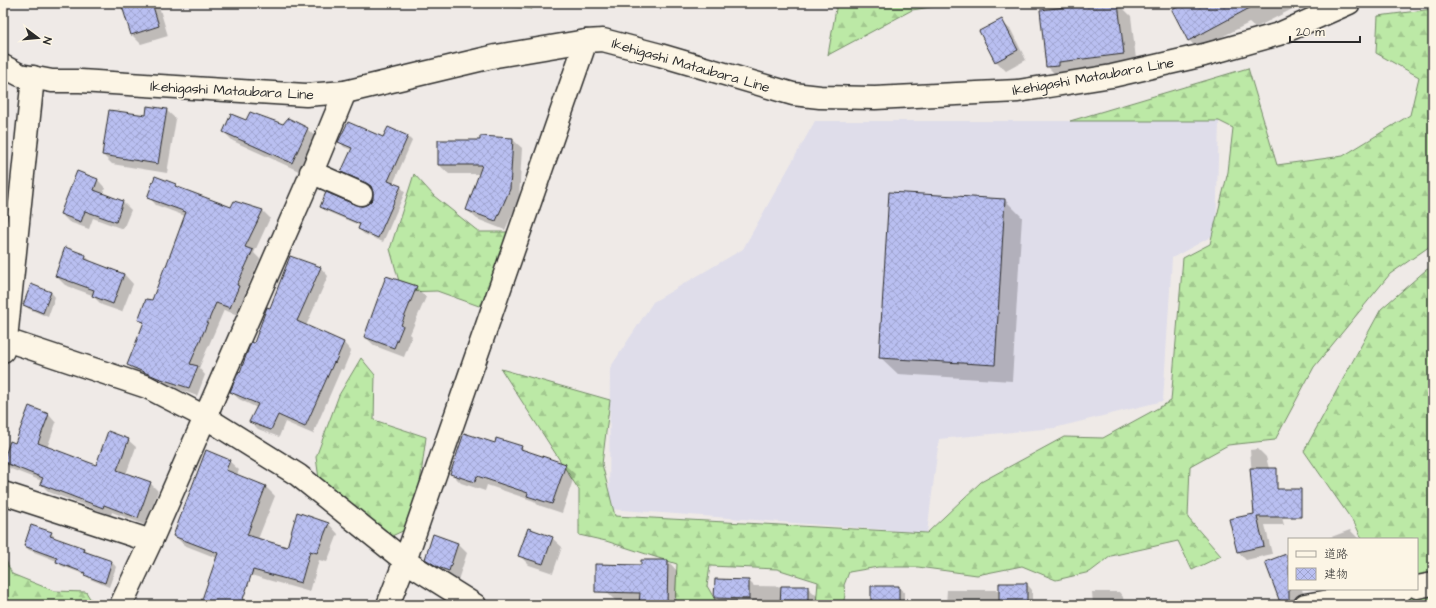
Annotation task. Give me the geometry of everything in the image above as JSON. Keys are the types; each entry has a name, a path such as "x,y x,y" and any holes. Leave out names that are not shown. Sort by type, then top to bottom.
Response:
{"street":[{"name":"Ikehigashi Mataubara Line","path":"3,66 20,74 52,81 80,81 306,95 345,92 496,56 586,41 603,40 793,94 820,97 875,98 1018,91 1112,76 1204,56 1279,34 1349,3"},
{"path":"388,605 405,561 586,41"},
{"path":"33,77 4,343 147,387 205,417 298,475 405,561 475,605"},
{"path":"121,605 151,541 312,172 345,92"},
{"path":"312,172 361,194"},
{"path":"3,493 151,541"},
{"path":"1418,587 1433,584"},
{"path":"1305,605 1397,590"}],"shaded area":[{"path":"815,121 1219,121 1216,234 1172,258 1163,401 1054,428 939,439 927,533 609,509 610,368 653,302 743,249"}],"green space":[{"path":"484,3 531,3 532,9"},
{"path":"837,3 955,3 912,10 828,55"},
{"path":"1433,9 1433,244 1390,274 1314,367 1275,440 1228,445 1190,466 1188,518 1221,556 1192,570 1178,541 1111,556 1090,572 1056,580 1022,566 977,575 918,567 878,567 849,572 844,585 845,595 843,605 816,605 818,582 777,569 710,566 707,586 718,605 675,605 677,564 606,541 579,535 579,490 501,369 610,400 602,464 615,516 927,533 981,482 1064,437 1103,438 1171,401 1183,258 1210,244 1228,172 1233,128 1219,121 1070,121 1248,68 1277,165 1343,156 1410,115 1419,77 1376,53 1378,16"},
{"path":"414,174 434,196 479,232 513,232 503,279 479,306 437,291 402,292 390,249"},
{"path":"1433,267 1433,500 1431,507 1433,511 1433,605 1365,605 1418,590 1418,538 1362,538 1356,526 1304,451 1381,309 1426,270"},
{"path":"361,358 375,375 374,420 426,437 417,506 407,529 381,541 321,494 316,457 339,395"},
{"path":"3,554 12,574 54,591 86,592 94,605 3,605"}],"building":[{"path":"121,3 152,3 159,26 131,35"},
{"path":"1102,3 1118,3 1124,54 1059,62 1059,66 1046,67 1040,10"},
{"path":"1185,3 1259,3 1188,41 1172,10"},
{"path":"1002,19 1018,50 995,62 979,31"},
{"path":"147,106 167,109 158,164 102,155 109,110 146,115"},
{"path":"250,112 283,124 288,118 308,128 292,163 223,132 231,114 246,120"},
{"path":"348,122 383,137 388,127 408,136 388,181 401,186 378,238 358,229 360,224 320,207 326,192 356,205 362,206 368,204 373,199 371,186 341,172 352,148 338,142"},
{"path":"480,136 513,138 510,189 496,221 466,210 482,165 438,165 438,140 480,140"},
{"path":"77,171 98,179 94,190 123,201 116,222 85,211 81,222 60,214"},
{"path":"155,176 176,184 175,186 231,207 234,201 263,210 245,247 253,250 237,285 239,286 230,308 216,303 190,364 198,366 189,388 158,378 127,365 144,322 138,320 146,299 152,300 186,212 147,198"},
{"path":"889,192 1005,199 995,365 879,358"},
{"path":"65,247 86,255 85,259 124,274 113,304 92,296 94,290 55,276"},
{"path":"290,256 321,267 297,321 344,342 305,427 278,415 271,430 249,422 258,404 230,392 239,371 240,372 251,342 254,343 267,307 270,308"},
{"path":"386,276 417,286 401,325 403,326 394,348 364,337"},
{"path":"31,284 51,292 43,313 23,305"},
{"path":"29,406 49,414 38,443 96,465 108,431 129,439 117,470 151,482 138,518 104,505 103,508 40,484 43,478 3,462 10,441 15,443"},
{"path":"464,433 495,443 496,438 522,446 521,449 566,464 552,504 527,496 528,493 477,476 475,482 450,474"},
{"path":"206,450 230,460 226,470 266,486 247,535 287,547 297,512 329,523 317,553 310,551 301,583 253,570 241,605 200,605 218,553 173,536"},
{"path":"1250,468 1277,468 1277,489 1301,489 1301,517 1257,517 1264,546 1237,552 1229,519 1254,514"},
{"path":"31,525 52,532 50,536 84,548 83,551 112,561 105,583 84,575 85,573 56,562 57,558 24,546"},
{"path":"528,528 553,537 543,564 518,556"},
{"path":"433,534 458,543 449,571 438,567 425,559"},
{"path":"1286,554 1288,561 1289,605 1281,605 1265,562"},
{"path":"641,560 668,560 667,605 639,605 640,593 595,592 595,564 641,565"},
{"path":"715,579 749,580 749,599 714,598"},
{"path":"999,583 1027,583 1027,603 999,604"},
{"path":"781,586 808,586 808,605 780,605"},
{"path":"871,586 899,586 899,605 871,605"}]}
